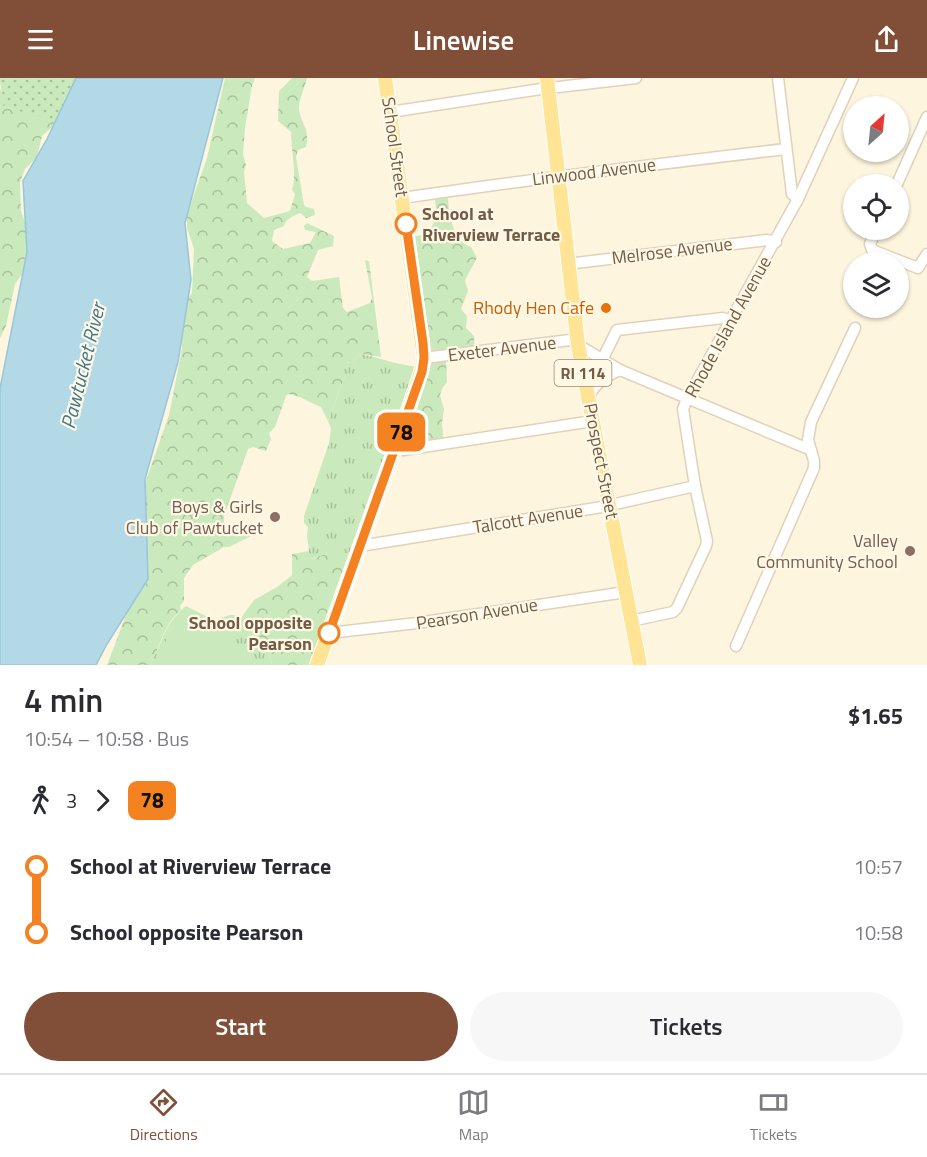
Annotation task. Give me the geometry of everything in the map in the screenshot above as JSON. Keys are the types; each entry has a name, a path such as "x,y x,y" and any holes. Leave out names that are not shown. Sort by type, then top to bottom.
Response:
{"main road":[{"name":"School Street","path":"317,665 422,372 424,358 385,78"},
{"name":"Prospect Street","path":"548,83 578,345 640,665"}],"street":[{"path":"390,110 397,111 548,83 636,78"},
{"path":"778,78 792,194 798,199"},
{"name":"Rhode Island Avenue","path":"631,621 673,612 681,603 707,541 695,486 683,409 776,242 853,78"},
{"path":"901,174 927,117"},
{"name":"Linwood Avenue","path":"403,198 502,186 558,176 786,149"},
{"name":"Melrose Avenue","path":"567,264 768,240 776,242"},
{"path":"872,240 870,244 872,250 918,268 927,254"},
{"path":"602,360 617,330 723,318 731,321"},
{"path":"736,646 814,468 808,440 811,422 855,328"},
{"name":"Exeter Avenue","path":"424,358 570,340 578,345"},
{"path":"578,345 620,370 811,450"},
{"path":"588,398 597,383 609,374 620,370"},
{"path":"395,449 403,450 593,421"},
{"name":"Talcott Avenue","path":"360,546 609,504 695,486"},
{"name":"Pearson Avenue","path":"329,633 417,623 626,592"}],"green space":[{"path":"0,78 80,78 58,122 3,107"},
{"path":"225,78 255,78 245,128 243,154 246,165 244,172 247,203 264,218 290,211 295,194 292,190 294,170 291,132 278,121 279,91 292,78 307,78 299,108 307,141 306,147 298,150 296,157 304,205 314,209 315,215 306,218 300,213 290,218 284,226 274,230 272,241 283,249 310,243 316,232 305,230 304,226 307,223 334,236 333,246 318,250 307,277 312,281 339,277 343,308 347,312 370,303 372,298 365,260 369,261 381,357 360,354 352,362 347,362 345,376 328,421 321,407 296,396 288,394 286,396 275,427 269,433 271,439 266,451 253,447 248,449 224,516 226,524 251,536 229,547 224,547 193,565 184,578 184,601 180,606 181,610 166,629 150,665 107,665 136,589 143,489 169,415 182,349 187,299 192,293 194,249 187,228 187,214 207,158"},
{"path":"0,88 4,97 3,107 59,121 42,136 37,157 25,169 20,182 21,211 30,236 25,270 15,284 6,326 0,338"},
{"path":"448,198 449,212 456,233 465,244 471,247 477,258 465,280 468,291 461,309 467,316 466,328 474,336 475,354 446,360 447,382 440,395 444,409 442,423 444,447 397,449 421,372 407,238 427,234 437,218 435,199"},
{"path":"360,354 421,367 351,553 328,553 310,559 308,527 304,523 304,516 329,443 331,429 328,421 345,376 342,370 343,363 352,362"},
{"path":"309,551 311,559 328,553 351,553 317,665 272,665 269,650 243,615 254,600 292,575 292,554"},
{"path":"186,606 214,620 230,615 241,615 241,619 243,615 269,650 272,665 150,665 168,627"},
{"path":"184,611 202,619 217,631 228,646 235,665 158,665 168,636"}],"water":[{"name":"Pawtucket River","path":"76,78 223,78 185,223 191,280 178,362 145,479 148,579 96,665 0,665 0,388 27,252 23,181 47,139"}],"bus line":[{"name":"78","path":"329,633 422,372 423,343 406,224"}],"place":[{"name":"School at Riverview Terrace","path":"406,224"},
{"name":"Rhody Hen Cafe","path":"606,308"},
{"name":"Boys & Girls Club of Pawtucket","path":"275,517"},
{"name":"Valley Community School","path":"910,551"},
{"name":"School opposite Pearson","path":"329,633"}]}
